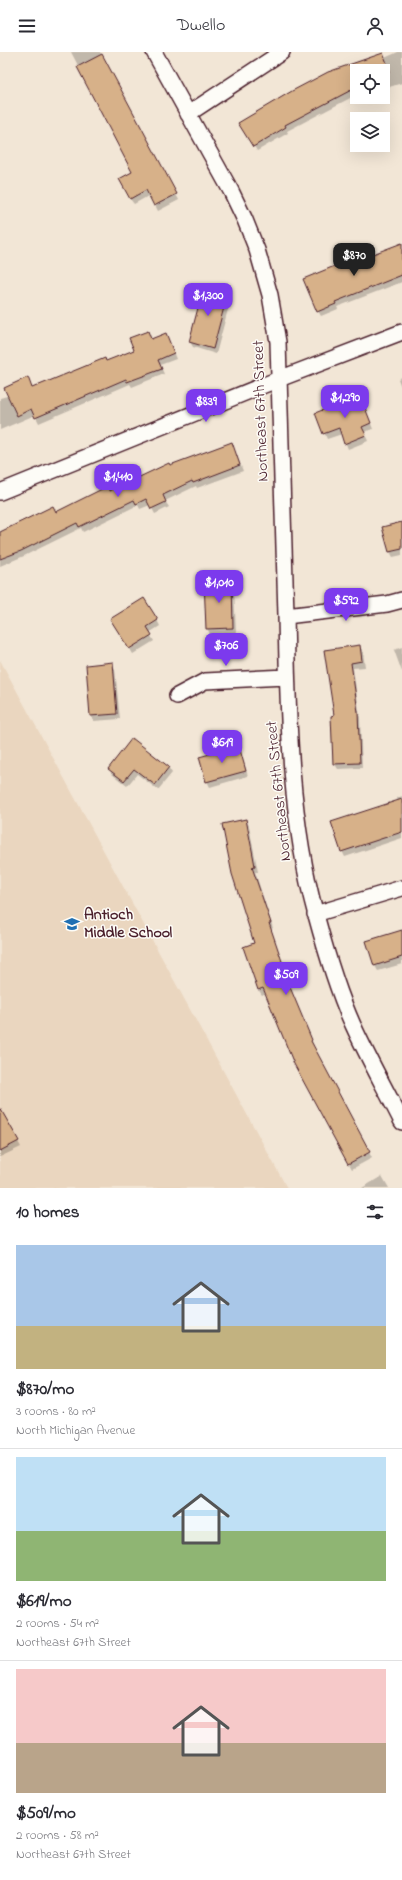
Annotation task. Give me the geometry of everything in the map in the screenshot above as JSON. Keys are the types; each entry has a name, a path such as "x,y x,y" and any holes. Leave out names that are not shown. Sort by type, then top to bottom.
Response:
{"street":[{"name":"Northeast 67th Street","path":"154,52 232,192 257,250 270,295 278,342 286,616 286,678 293,788 300,842 315,914 330,962 354,1025 402,1122"},
{"path":"188,114 282,52"},
{"path":"0,492 279,379 402,332"},
{"path":"286,616 387,604 402,600"},
{"path":"177,696 205,681 286,678"},
{"path":"315,914 402,888"}],"shaded area":[{"name":"Antioch Middle School","path":"0,660 287,1188 0,1188"}],"building":[{"path":"383,53 387,64 351,64"},
{"path":"102,54 177,194 154,206 146,190 130,199 119,179 132,172 77,67"},
{"path":"350,64 350,91 285,125 286,127 253,147 238,123 292,91 328,72"},
{"path":"402,243 402,275 335,302 336,304 317,312 303,279 364,254 365,257"},
{"path":"204,285 228,292 213,349 189,342"},
{"path":"148,331 151,339 166,333 174,353 158,360 162,369 127,382 126,379 35,418 31,409 17,416 4,388 28,377 32,388 105,358 106,361 134,350 129,338"},
{"path":"360,395 371,423 362,427 366,435 344,444 339,428 323,434 315,413"},
{"path":"232,442 240,465 193,483 192,481 163,495 166,502 151,509 146,499 136,504 134,500 79,527 77,523 21,551 0,559 0,532 53,506 56,512 108,486 110,491 169,463 170,465"},
{"path":"402,522 402,549 389,552 382,527"},
{"path":"232,580 233,628 206,629 204,581"},
{"path":"144,598 158,620 147,627 152,635 129,649 110,619"},
{"path":"360,645 362,661 351,663 358,712 360,763 333,764 331,716 334,715 324,650"},
{"path":"113,662 117,714 90,716 86,665"},
{"path":"132,738 169,767 155,785 134,769 124,781 108,769"},
{"path":"239,746 246,771 206,782 199,757"},
{"path":"402,799 402,832 341,852 331,822"},
{"path":"246,819 255,866 252,867 271,923 269,923 288,979 287,980 312,1040 311,1041 370,1152 348,1164 294,1064 263,988 258,990 243,947 254,943 232,874 222,824"},
{"path":"402,930 402,957 374,966 366,941"},
{"path":"0,1108 19,1141 0,1151"}],"place":[{"name":"Antioch Middle School","path":"72,924"}]}
